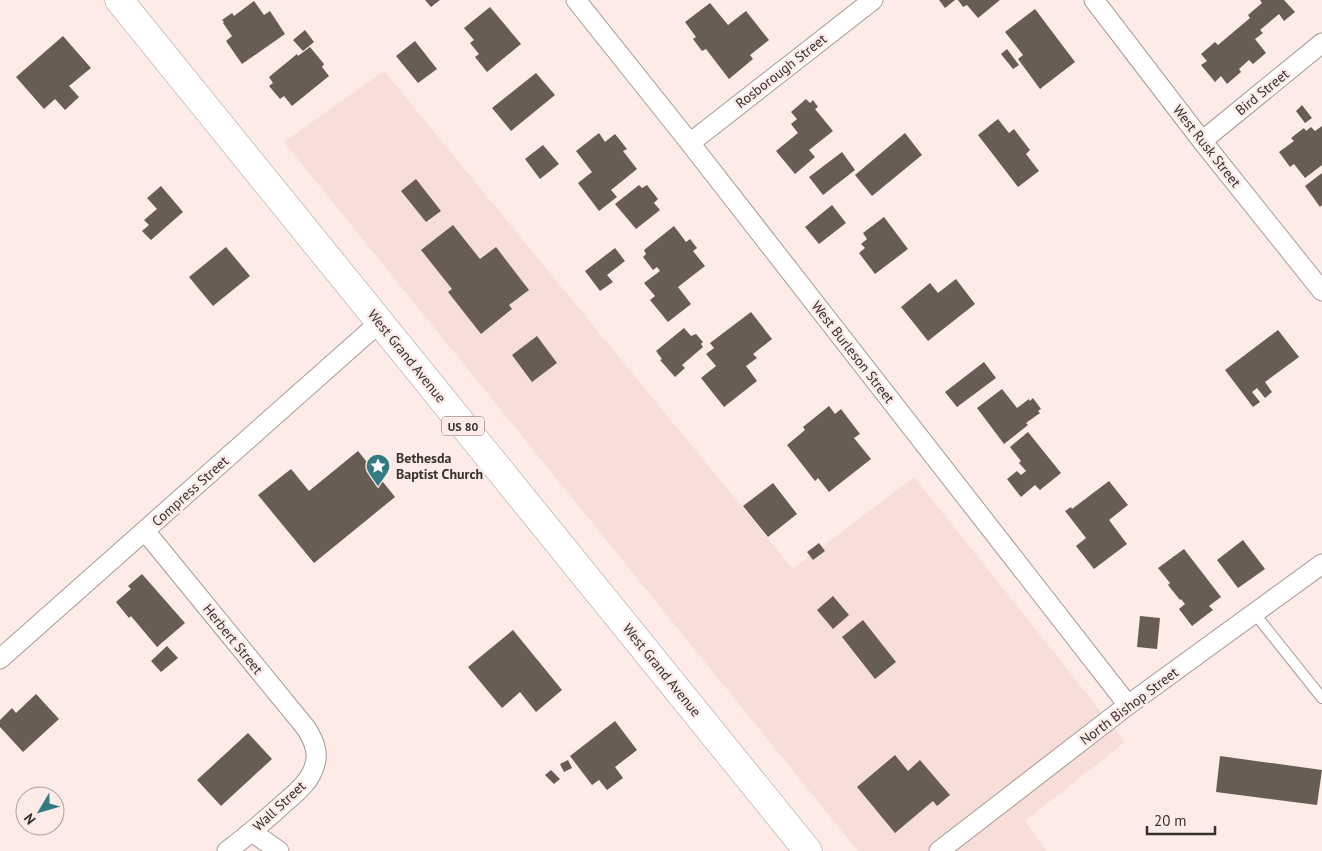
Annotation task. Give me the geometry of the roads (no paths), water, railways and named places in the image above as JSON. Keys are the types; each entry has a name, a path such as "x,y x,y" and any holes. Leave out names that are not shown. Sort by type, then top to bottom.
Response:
{"highway":[{"name":"West Grand Avenue","path":"119,0 808,851"}],"street":[{"name":"West Burleson Street","path":"576,0 690,143 1128,706"},
{"name":"Rosborough Street","path":"690,143 873,0"},
{"name":"West Rusk Street","path":"1094,0 1202,141 1322,291"},
{"name":"Bird Street","path":"1202,141 1322,43"},
{"name":"Compress Street","path":"0,659 380,322"},
{"name":"Herbert Street","path":"145,531 306,728 313,738 316,751"},
{"name":"North Bishop Street","path":"939,851 1128,706 1322,564"},
{"name":"Wall Street","path":"227,851 252,832 303,785 311,775 316,763 316,751"},
{"path":"252,832 279,851"}],"lane":[{"path":"1255,614 1322,698"}],"place":[{"name":"Bethesda Baptist Church","path":"378,487"}]}
